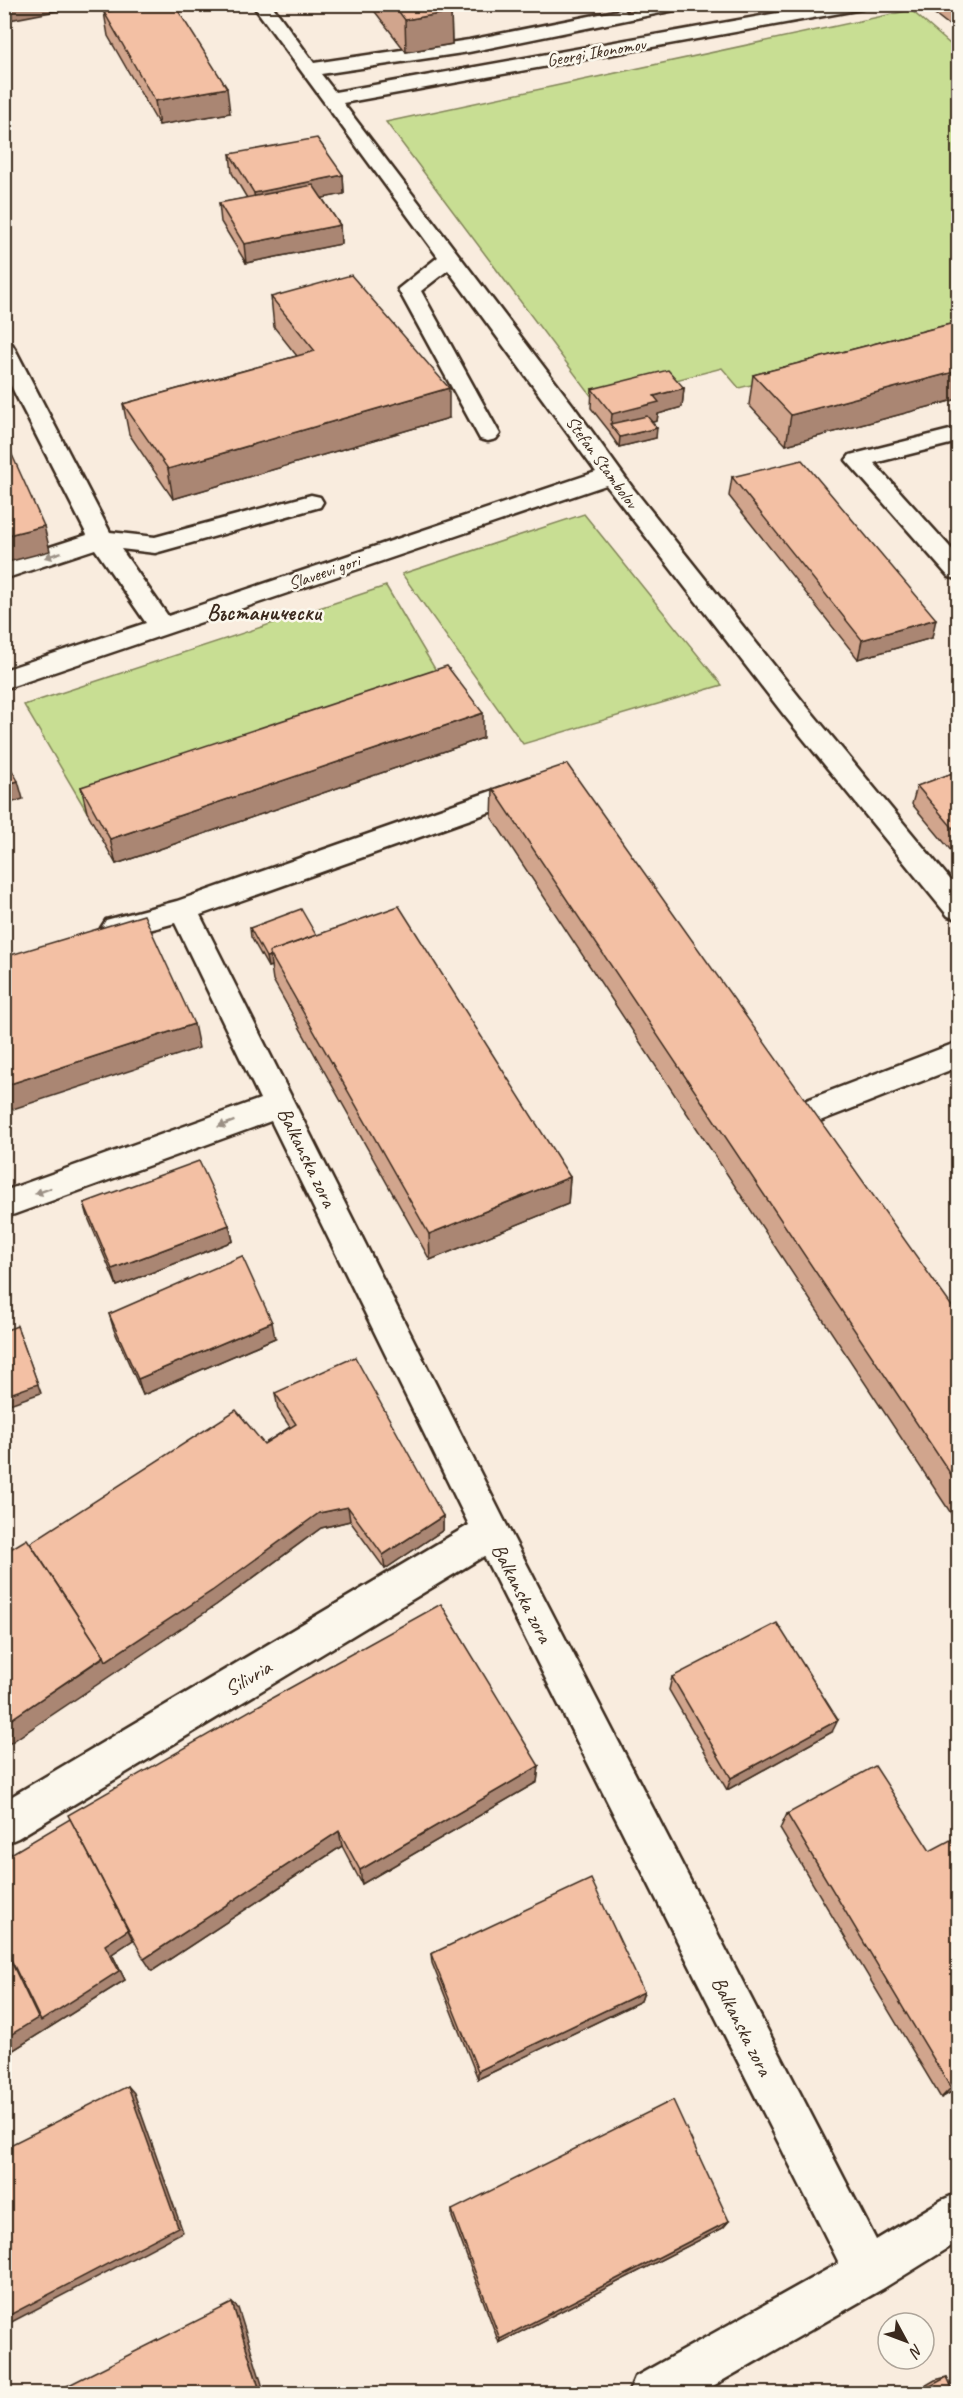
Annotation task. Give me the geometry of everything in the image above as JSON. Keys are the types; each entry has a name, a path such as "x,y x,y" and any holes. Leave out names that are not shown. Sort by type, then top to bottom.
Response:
{"street":[{"name":"Stefan Stambolov","path":"261,4 308,70 564,409 610,475 794,709 958,908"},
{"path":"308,70 469,46 680,4"},
{"name":"Georgi Ikonomov","path":"330,99 862,4"},
{"path":"455,30 469,46"},
{"path":"450,258 409,288 488,434"},
{"path":"4,349 101,539 162,626"},
{"path":"958,435 858,460 958,571"},
{"name":"Slaveevi gori","path":"4,680 610,475"},
{"path":"4,571 101,539 155,545 311,502"},
{"path":"116,928 183,910 564,776"},
{"name":"Balkanska zora","path":"183,910 281,1104 490,1532 868,2272"},
{"path":"823,1143 795,1106 958,1054"},
{"path":"4,1205 281,1104"},
{"name":"Silivria","path":"4,1824 490,1532"},
{"path":"652,2394 868,2272 958,2216"}],"green space":[{"path":"911,10 958,51 958,333 739,388 722,368 595,401 386,122"},
{"path":"584,514 722,685 523,744 402,574"},
{"path":"386,586 448,691 87,812 24,705"}],"building":[{"path":"149,4 174,4 227,88 155,101 104,12"},
{"path":"393,4 445,4 451,12 405,20"},
{"path":"317,138 343,175 254,193 230,154"},
{"path":"313,185 340,225 244,244 219,203"},
{"path":"351,275 449,388 168,469 123,404 315,351 271,297"},
{"path":"958,322 958,371 791,415 753,375"},
{"path":"668,370 684,388 654,396 659,402 612,414 592,389"},
{"path":"647,416 657,428 620,437 610,424"},
{"path":"4,437 44,526 4,536"},
{"path":"802,460 936,619 862,640 732,477"},
{"path":"447,666 483,713 110,839 81,787"},
{"path":"4,756 18,781 4,785"},
{"path":"567,764 958,1315 958,1485 493,789"},
{"path":"958,771 958,834 917,786"},
{"path":"399,906 570,1177 429,1234 269,952"},
{"path":"301,909 316,935 269,952 270,956 266,957 250,928"},
{"path":"144,915 194,1024 4,1086 4,957"},
{"path":"199,1161 229,1225 112,1269 84,1203"},
{"path":"242,1256 272,1322 138,1379 109,1314"},
{"path":"17,1326 38,1384 4,1396 4,1331"},
{"path":"355,1357 443,1516 383,1555 348,1507 319,1513 212,1591 106,1661 30,1543 236,1410 264,1444 296,1424 275,1393"},
{"path":"27,1539 104,1656 4,1724 4,1553"},
{"path":"441,1604 539,1766 360,1870 339,1831 144,1959 68,1815"},
{"path":"777,1623 838,1720 731,1778 672,1677"},
{"path":"875,1766 930,1851 958,1836 958,2085 951,2088 787,1814"},
{"path":"70,1819 128,1930 105,1945 119,1971 41,2021 4,1945 4,1858"},
{"path":"591,1879 644,1992 478,2071 431,1954"},
{"path":"4,1947 38,2018 4,2039"},
{"path":"128,2086 178,2227 4,2318 4,2148"},
{"path":"673,2100 729,2221 500,2339 452,2210"},
{"path":"232,2303 261,2394 51,2394"},
{"path":"947,2377 955,2394 916,2394"}],"district":[{"name":"Въстанически","path":"264,612"}]}
